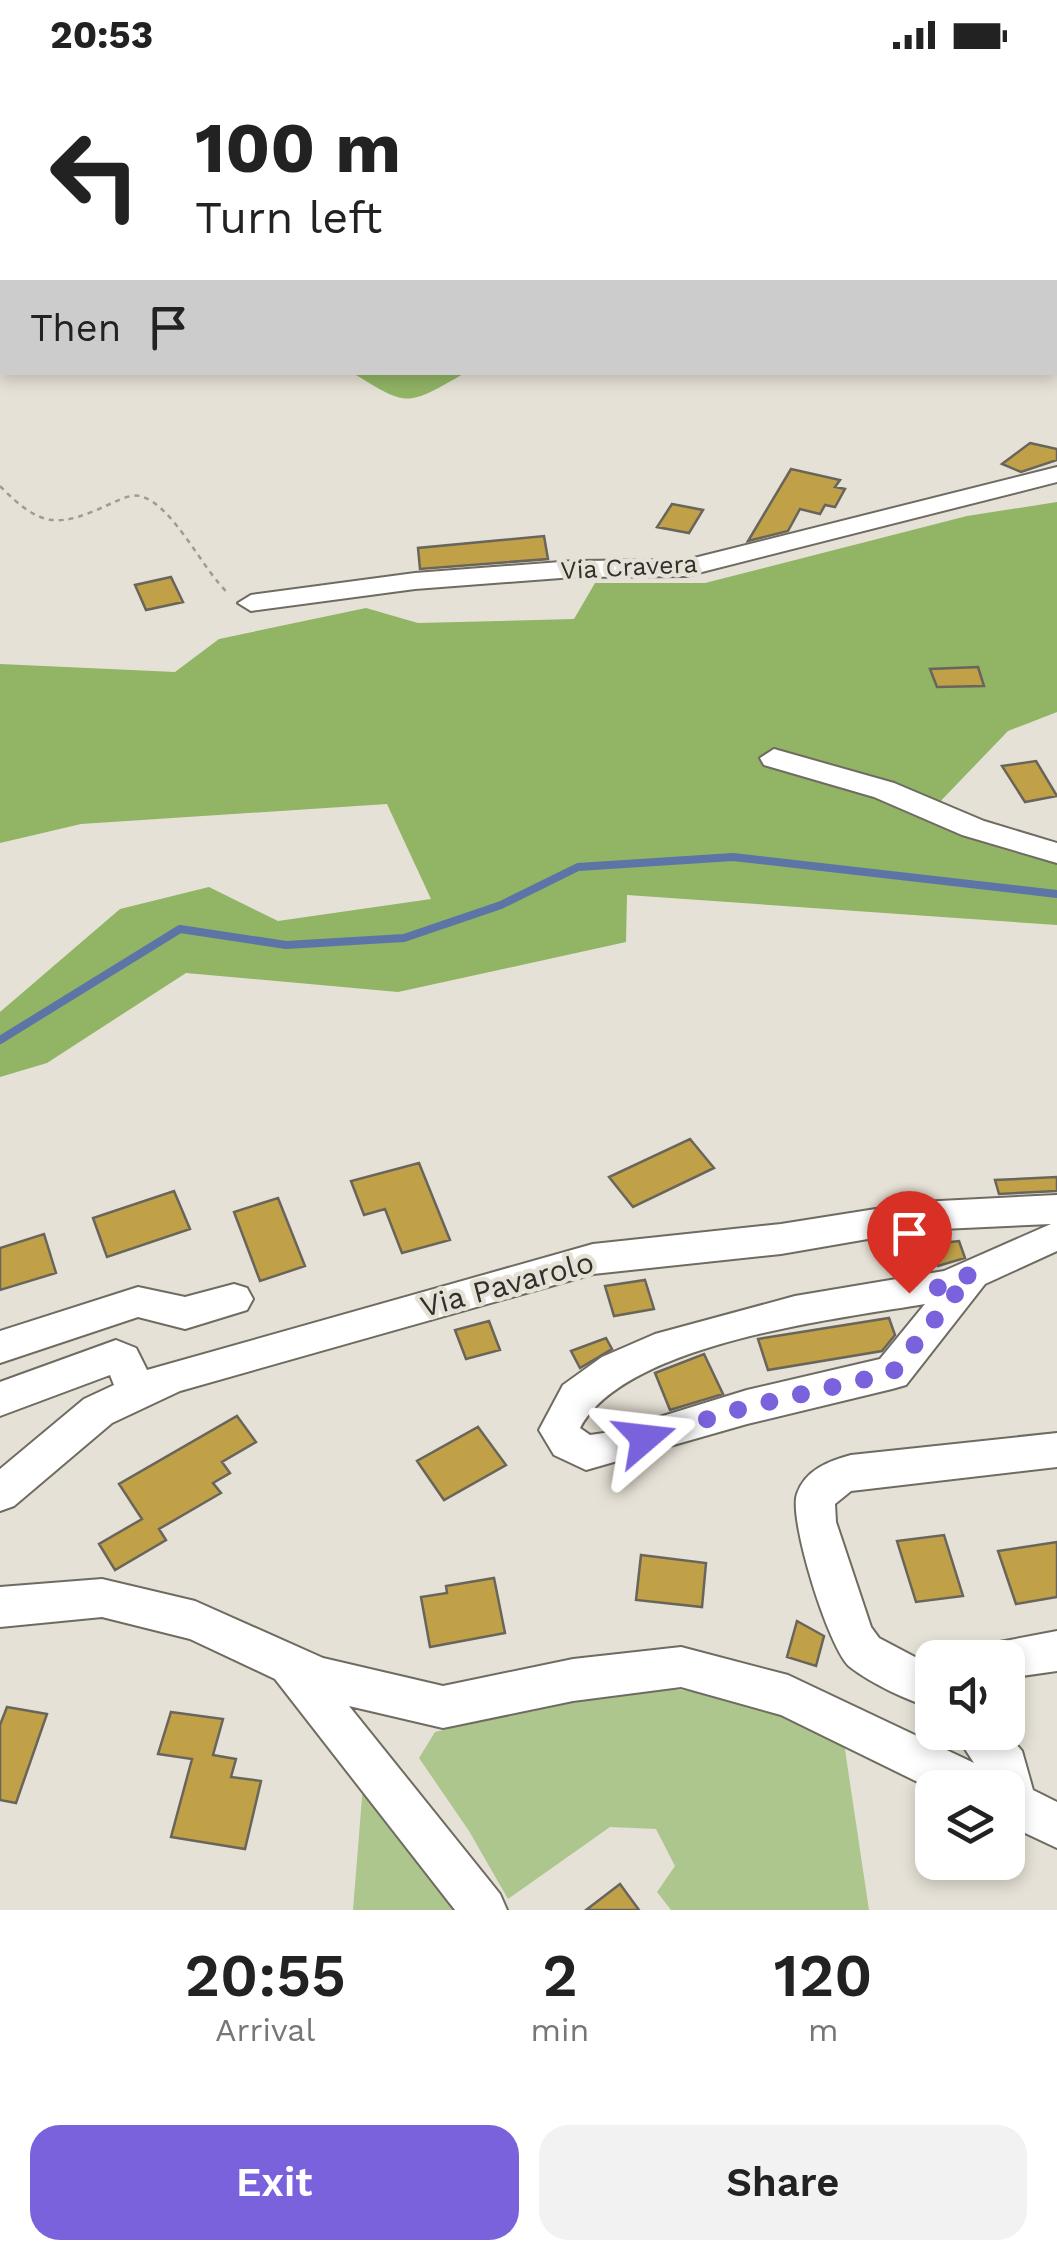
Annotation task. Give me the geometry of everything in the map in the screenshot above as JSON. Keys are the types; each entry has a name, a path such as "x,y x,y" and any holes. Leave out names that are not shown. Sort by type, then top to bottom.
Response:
{"street":[{"name":"Via Cravera","path":"250,603 415,581 574,569 686,568 926,512 1057,474"},
{"path":"774,758 884,790 973,828 1057,852"},
{"name":"Via Pavarolo","path":"0,1493 98,1411 170,1377 593,1259 781,1239 920,1216 1057,1209"},
{"path":"972,1273 892,1373 747,1407 611,1449 586,1453 568,1443 559,1430 562,1415 597,1378 656,1348 800,1311 951,1285 972,1273 1057,1236"},
{"path":"0,1347 138,1302 185,1313 234,1299"},
{"path":"0,1399 116,1356 122,1359 136,1392"},
{"path":"915,1679 864,1652 853,1637 816,1522 815,1498 836,1477 851,1472 1057,1450"},
{"path":"0,1607 102,1598 195,1621 319,1678 443,1708 573,1680 680,1667 788,1696 942,1770"},
{"path":"1025,1655 1057,1651"},
{"path":"288,1663 443,1853 484,1910"},
{"path":"992,1750 1005,1770"},
{"path":"1025,1810 1057,1825"}],"path":[{"path":"0,486 26,514 51,524 69,522 128,496 146,498 195,548 214,583 250,603"}],"green space":[{"path":"356,375 461,375 419,397 398,397"},
{"path":"1057,502 1057,712 1008,731 933,809 949,826 1057,863 1057,925 627,895 626,942 398,992 186,973 47,1063 0,1077 0,1012 120,909 209,887 278,921 431,899 387,804 81,824 0,843 0,664 175,672 219,639 366,608 418,623 574,619 595,583 705,583 967,516"},
{"path":"661,1687 742,1699 844,1743 869,1910 671,1910 657,1892 675,1866 656,1829 610,1827 508,1899 469,1831 419,1758 435,1732 552,1704"},
{"path":"364,1773 476,1910 353,1910"}],"building":[{"path":"1030,443 1057,449 1057,460 1021,472 1002,464"},
{"path":"791,469 840,480 835,487 845,489 835,507 825,505 820,514 800,509 788,531 748,541"},
{"path":"672,504 703,510 689,533 657,527"},
{"path":"544,536 548,559 420,569 418,548"},
{"path":"171,577 183,602 146,610 135,585"},
{"path":"978,667 984,686 937,687 930,669"},
{"path":"1036,761 1057,796 1025,802 1002,766"},
{"path":"690,1139 714,1168 633,1207 609,1177"},
{"path":"419,1163 450,1240 402,1253 385,1209 364,1215 351,1181"},
{"path":"1057,1177 1057,1191 999,1194 995,1180"},
{"path":"174,1191 190,1229 107,1257 93,1218"},
{"path":"278,1198 305,1266 260,1281 234,1212"},
{"path":"44,1234 56,1273 0,1290 0,1248"},
{"path":"959,1241 965,1258 938,1266 930,1244"},
{"path":"645,1280 654,1309 614,1316 605,1286"},
{"path":"889,1318 895,1335 882,1351 768,1370 758,1339"},
{"path":"489,1321 500,1350 466,1359 455,1330"},
{"path":"606,1338 612,1349 580,1368 571,1351"},
{"path":"704,1354 723,1394 670,1410 655,1373"},
{"path":"237,1416 256,1442 222,1462 230,1473 213,1483 221,1493 159,1529 166,1540 115,1570 99,1544 142,1519 119,1484"},
{"path":"478,1427 506,1465 444,1500 417,1461"},
{"path":"944,1535 963,1596 916,1602 897,1541"},
{"path":"1057,1542 1057,1597 1016,1604 998,1551"},
{"path":"641,1555 706,1563 702,1607 636,1600"},
{"path":"494,1578 505,1633 430,1647 421,1597 447,1593 446,1586"},
{"path":"797,1621 824,1636 816,1666 787,1657"},
{"path":"7,1707 47,1714 16,1803 0,1800 0,1725"},
{"path":"171,1712 223,1719 213,1755 236,1759 231,1777 261,1781 245,1849 171,1837 192,1759 158,1754"},
{"path":"620,1884 639,1910 586,1910"}],"waterway":[{"path":"0,1040 180,929 286,945 404,938 501,905 578,867 733,857 1057,894"}],"route":[{"path":"645,1438 747,1407 892,1373 972,1273 951,1285 909,1293"}]}
